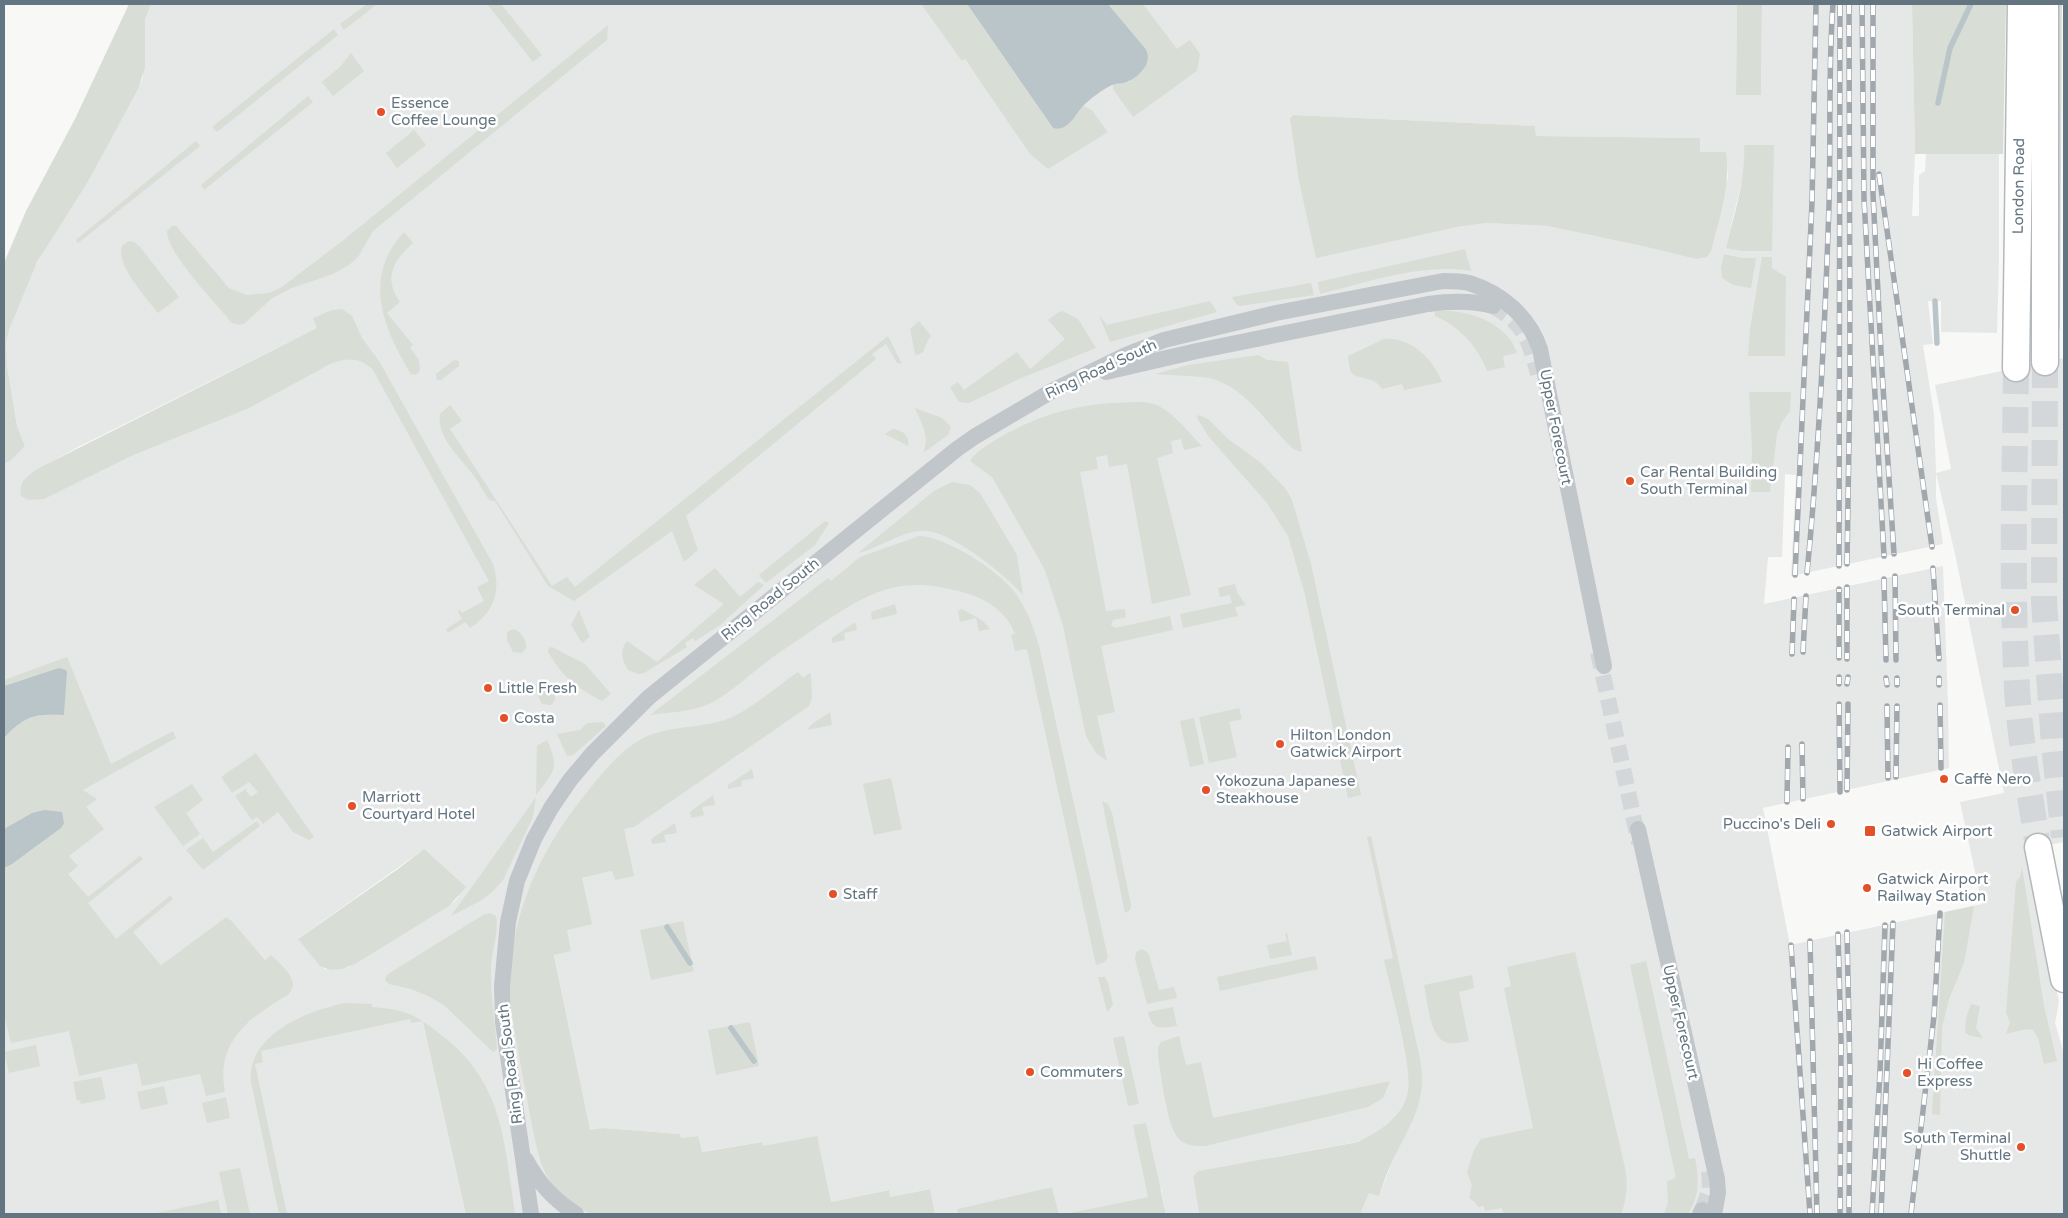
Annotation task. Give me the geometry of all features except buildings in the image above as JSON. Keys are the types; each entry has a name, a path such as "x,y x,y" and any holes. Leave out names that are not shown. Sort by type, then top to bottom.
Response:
{"main road":[{"name":"London Road","path":"2016,368 2021,4"},
{"name":"London Road","path":"2045,4 2045,362"},
{"path":"2038,847 2064,979"}],"street":[{"name":"Upper Forecourt","path":"1406,287 1442,281 1463,282 1480,287 1492,292 1512,306 1533,332 1540,349 1604,666"},
{"name":"Ring Road South","path":"530,1214 503,1022 502,986 510,908 517,881 534,839 561,792 598,748 649,697 785,586 974,437 1052,391 1126,355 1164,340 1276,312 1406,287"},
{"path":"1075,380 1149,361 1428,304 1453,301 1493,306"},
{"name":"Upper Forecourt","path":"1638,829 1717,1179 1718,1193 1706,1213"},
{"path":"521,1149 542,1186 560,1204 576,1214"}],"shaded area":[{"path":"129,4 151,4 145,20 145,68 138,89 89,180 37,262 10,327 6,342 7,365 17,426 25,446 10,461 4,463 4,263 26,211 75,119"},
{"path":"151,4 925,4 1006,116 1030,154 1108,132 1092,110 1071,122 967,4 1108,4 1124,83 1113,84 1180,83 1197,71 1177,50 1143,4 1737,4 1736,95 1761,95 1762,5 1912,4 1915,154 1912,216 1919,216 1919,175 1925,171 1926,154 1999,154 1997,333 1941,332 1941,301 1928,301 1933,344 1923,345 1934,414 1936,473 1951,469 1935,385 2064,358 2064,842 2028,849 2059,1002 2055,1023 2064,1054 2064,1214 1366,1214 1361,1212 1369,1192 1379,1196 1412,1110 1398,1122 1362,1141 1198,1171 1193,1176 1199,1214 1166,1214 1161,1188 1148,1197 1064,1214 1059,1214 1052,1187 957,1209 958,1214 935,1214 929,1189 890,1197 888,1190 831,1202 763,1146 761,1142 701,1152 698,1136 681,1138 680,1134 604,1128 590,1131 554,954 567,930 582,878 612,871 624,829 745,751 553,860 553,1137 770,1214 4,1214 4,458 25,446 17,426 7,365 6,342 29,277 89,180 143,78 145,20","holes":["1293,115 1535,126 1536,136 1699,138 1700,152 1726,152 1728,177 1696,259 1547,226 1487,223 1457,227 1290,118","1744,145 1772,251 1741,251 1726,247 1745,162","346,238 360,253 349,265 292,288 265,302 244,324 236,324 234,310 280,288","1724,254 1743,258 1756,258 1721,267","333,320 35,471 76,448","1936,473 1955,554 2004,793 1960,802 1982,904 1790,945 1763,808 1949,768 1943,566 1764,604 1768,557 1782,557 1785,474 1796,475 1791,576 1943,544 1936,498","424,849 459,896 455,901 349,967 330,970 325,969 316,961 299,938","226,917 232,921 265,960 271,955 288,995 262,1011 244,1026 115,945 132,932 161,965"]},
{"path":"367,4 377,4 344,30 340,24"},
{"path":"487,4 501,4 542,55 533,62"},
{"path":"921,4 967,4 1053,128 1063,127 1074,118 1083,106 1092,110 1108,132 1048,169 1030,154 965,59 962,61"},
{"path":"967,4 1108,4 1145,48 1148,58 1147,63 1141,72 1132,79 1125,83 1112,85 1093,97 1063,128 1053,128"},
{"path":"1108,4 1143,4 1177,49 1190,40 1200,54 1197,71 1133,117 1113,89 1113,84 1128,82 1143,70 1145,48"},
{"path":"1737,4 1762,5 1761,95 1736,95"},
{"path":"1912,4 2006,4 2003,154 1915,154"},
{"path":"2056,4 2062,4 2060,330 2056,325"},
{"path":"608,25 607,40 373,231 358,257 349,265 333,274 292,288 271,299 244,324 232,323 184,265 169,241 167,231 172,226 176,226 229,288 247,295 269,293 280,288 346,238"},
{"path":"334,29 338,35 217,132 212,127"},
{"path":"351,53 364,71 333,96 322,82 341,66"},
{"path":"308,96 313,102 204,190 201,185"},
{"path":"1293,115 1535,126 1536,136 1700,138 1700,152 1726,152 1726,189 1711,251 1707,257 1696,259 1547,226 1487,223 1457,227 1316,258 1299,181 1290,118"},
{"path":"414,130 426,145 397,168 386,153"},
{"path":"196,141 200,146 78,243 76,240"},
{"path":"1744,145 1774,145 1772,251 1741,251 1726,248 1741,184"},
{"path":"404,232 413,243 400,256 393,270 392,285 400,302 387,313 413,345 410,348 419,360 420,371 415,375 411,374 392,339 381,303 380,285 383,267 391,249"},
{"path":"129,241 134,242 140,247 179,297 158,313 133,281 123,263 122,246"},
{"path":"1465,249 1471,271 1452,269 1414,272 1376,279 1320,294 1318,282"},
{"path":"1724,254 1743,258 1756,258 1751,288 1733,285 1722,278 1721,267"},
{"path":"1762,257 1772,257 1772,268 1786,277 1785,356 1748,356 1750,329"},
{"path":"1311,283 1314,295 1240,306 1236,304 1232,297"},
{"path":"1210,301 1217,312 1110,342 1099,315 1107,325"},
{"path":"342,309 352,316 362,338 379,361 493,564 496,574 494,601 485,616 470,628 465,622 448,633 446,629 462,619 458,611 460,610 462,613 484,601 477,587 489,581 373,370 359,361 349,359 332,363 249,408 131,456 44,499 28,500 21,496 22,483 39,468 317,328 313,318 332,310"},
{"path":"1062,311 1078,319 1096,348 1019,379 969,403 959,402 950,387 958,382 964,390 1017,352 1030,369 1065,339 1048,320"},
{"path":"1435,312 1461,312 1485,320 1505,333 1517,353 1503,356 1505,367 1487,371 1478,353 1466,338 1452,325 1435,316"},
{"path":"919,321 931,336 923,352 917,355 915,354 910,329"},
{"path":"888,336 902,364 897,363 886,344 872,354 876,359 686,516 698,550 684,562 672,531 574,601 548,586 495,501 489,500 474,476 451,448 440,423 440,414 450,405 462,421 450,429 552,586 567,577 575,587"},
{"path":"1384,339 1394,339 1412,345 1433,365 1442,382 1404,390 1402,384 1382,389 1375,382 1351,372 1348,356"},
{"path":"1258,355 1267,360 1288,362 1302,452 1293,449 1245,398 1222,382 1202,377 1155,374 1188,365"},
{"path":"454,360 459,361 459,366 441,380 437,380 436,374"},
{"path":"1749,392 1791,392 1790,411 1782,422 1777,434 1770,492 1751,492 1752,449"},
{"path":"1144,402 1161,407 1186,428 1202,446 1184,450 1181,439 1171,441 1173,453 1157,458 1191,595 1152,604 1127,464 1109,467 1107,455 1096,457 1098,469 1080,472 1106,611 1125,609 1126,617 1113,620 1111,625 1115,628 1170,616 1173,630 1101,646 1115,712 1097,716 1107,761 1096,753 1086,736 1063,626 1045,570 992,477 970,461 979,451 997,439 1038,419 1065,410 1110,403"},
{"path":"915,408 942,418 951,427 948,435 923,453 926,436"},
{"path":"1198,415 1208,419 1228,439 1261,463 1285,488 1292,500 1311,564 1361,795 1348,798 1305,595 1288,536 1267,503 1209,437 1197,418"},
{"path":"892,429 907,436 908,446 885,434"},
{"path":"952,482 970,485 980,493 1017,555 1023,595 1004,576 975,554 945,536 931,532 912,532 858,553 934,491"},
{"path":"825,521 829,523 815,545 766,583 759,575"},
{"path":"919,536 943,542 986,566 1009,585 1024,606 1030,619 1039,646 1108,957 1105,962 1096,965 1027,649 1015,651 1011,635 1015,634 1007,619 981,599 941,587 921,585 902,586 885,590 851,605 833,616 776,655 733,689 713,702 690,710 650,715 828,578 831,581 860,557"},
{"path":"715,568 740,597 758,582 764,585 720,625 695,641 693,638 685,643 687,647 644,673 638,674 628,670 622,656 624,645 627,641 657,662 724,604 694,585"},
{"path":"1235,584 1238,594 1246,605 1235,607 1238,616 1183,628 1180,614 1232,603 1230,595 1220,597 1218,588"},
{"path":"895,604 897,614 872,620 871,612"},
{"path":"962,609 983,621 990,629 979,631 976,618 960,622 958,611"},
{"path":"579,610 590,637 582,643 571,625"},
{"path":"855,622 857,630 844,633 845,640 832,643 832,638"},
{"path":"514,629 521,634 526,642 526,648 522,653 513,652 507,640 507,632"},
{"path":"552,647 585,664 611,694 602,701 585,692 558,667 548,651"},
{"path":"67,657 111,764 173,731 176,738 83,790 97,799 86,807 104,829 69,856 78,866 68,874 88,897 140,856 143,859 88,903 116,939 170,896 173,899 133,932 161,965 226,917 232,921 265,960 271,955 291,978 293,984 288,995 248,1023 230,1045 225,1059 223,1074 225,1092 206,1096 200,1074 142,1086 137,1063 79,1076 69,1031 11,1043 4,1015 4,868 61,828 44,810 32,813 4,829 4,738 18,725 31,718 45,715 64,715 67,673 24,679 4,686 4,680"},
{"path":"59,668 66,670 67,673 64,715 45,715 25,720 4,738 4,686"},
{"path":"798,672 803,678 810,673 811,675 812,698 809,706 634,827 624,829 634,876 615,880 612,871 582,878 592,924 567,930 571,951 554,955 590,1130 604,1128 680,1134 681,1138 698,1136 702,1152 762,1142 763,1146 817,1136 831,1202 889,1190 890,1197 930,1189 935,1214 592,1214 575,1206 555,1188 541,1163 533,1132 515,1032 510,976 518,922 526,896 549,846 564,823 600,776 622,753 638,741 659,732 714,723 734,716 753,705"},
{"path":"543,681 554,692 555,699 551,705 542,704 535,689 537,682"},
{"path":"1239,708 1242,719 1229,722 1237,757 1209,763 1199,717"},
{"path":"830,712 832,725 807,730 812,724"},
{"path":"1194,718 1204,764 1190,767 1180,721"},
{"path":"603,722 606,726 573,755 567,756 557,734 580,730 587,723"},
{"path":"547,740 553,757 553,769 551,775 536,795 537,746"},
{"path":"256,753 314,837 309,840 293,832 278,812 263,824 257,817 252,820 235,796 247,788 246,791 251,797 258,792 249,782 232,793 221,777"},
{"path":"752,769 754,778 741,781 742,786 728,789 728,785"},
{"path":"891,778 902,829 874,835 863,784"},
{"path":"192,784 203,800 186,813 200,834 183,846 154,807"},
{"path":"713,795 715,805 702,807 704,815 691,818 690,812"},
{"path":"536,797 533,817 503,880 482,900 451,916"},
{"path":"1102,801 1108,804 1112,813 1131,905 1130,910 1125,913"},
{"path":"44,810 62,812 64,823 61,828 4,868 4,829 32,813"},
{"path":"257,821 260,826 203,870 186,850 203,838 213,852"},
{"path":"675,823 677,833 664,835 666,842 652,844 651,839"},
{"path":"1371,836 1422,1074 1422,1088 1416,1112 1389,1169 1379,1196 1369,1193 1361,1212 1366,1214 1199,1214 1193,1176 1198,1171 1358,1142 1387,1124 1404,1104 1409,1085 1408,1069 1401,1030 1384,960 1393,958 1367,837"},
{"path":"424,849 466,887 449,906 355,964 342,969 330,970 320,966 298,939"},
{"path":"2022,867 2044,1006 2057,1061 2044,1064 2038,1038 2033,1030 2026,1029 2006,1034 2010,1022 2006,1013 2016,882 2020,877"},
{"path":"1974,906 1964,963 1949,999 1942,1027 1940,1115 1932,1114 1945,912"},
{"path":"490,913 496,916 497,922 491,966 497,1049 493,1052 445,1006 428,996 411,989 389,984 385,980 387,975 396,969 483,915"},
{"path":"683,921 694,971 651,980 640,930"},
{"path":"1285,933 1287,933 1292,955 1270,959 1267,945 1287,941"},
{"path":"1142,949 1149,955 1159,990 1174,987 1177,998 1147,1004 1135,959 1136,952"},
{"path":"1575,952 1625,1168 1626,1191 1621,1214 1504,1214 1502,1208 1485,1211 1484,1206 1478,1207 1469,1198 1472,1185 1467,1172 1474,1150 1481,1139 1533,1128 1504,988 1511,986 1507,967"},
{"path":"1315,956 1318,969 1220,991 1217,977"},
{"path":"1646,961 1689,1159 1695,1158 1698,1187 1695,1200 1688,1214 1664,1214 1668,1203 1667,1181 1676,1178 1630,965"},
{"path":"1472,975 1474,988 1459,992 1469,1041 1449,1043 1442,1040 1433,1028 1424,985"},
{"path":"1098,977 1105,977 1108,983 1113,1004 1109,1011 1107,1011"},
{"path":"346,1003 372,1004 372,1007 403,1012 422,1021 411,1023 410,1019 261,1051 263,1062 255,1064 287,1214 279,1214 251,1082 252,1065 258,1051 269,1038 282,1028 314,1012"},
{"path":"1971,1004 1980,1006 1976,1028 1983,1038 1965,1033 1966,1018"},
{"path":"1173,1007 1177,1026 1158,1027 1154,1025 1148,1012"},
{"path":"423,1022 464,1055 479,1075 490,1095 504,1140 515,1214 466,1214"},
{"path":"750,1022 759,1066 716,1075 708,1030"},
{"path":"1124,1036 1139,1104 1128,1106 1113,1038"},
{"path":"1179,1036 1186,1065 1201,1062 1213,1118 1390,1081 1383,1098 1368,1107 1205,1146 1191,1145 1179,1139 1171,1124 1158,1056 1158,1047 1161,1042"},
{"path":"36,1045 40,1066 9,1073 4,1052"},
{"path":"101,1077 106,1099 81,1104 80,1100 77,1101 73,1082"},
{"path":"164,1086 168,1104 141,1110 137,1092"},
{"path":"226,1097 230,1118 207,1123 202,1103"},
{"path":"1146,1123 1166,1214 1064,1214 1148,1197 1133,1125"},
{"path":"240,1168 250,1214 228,1214 219,1172"},
{"path":"1052,1187 1059,1214 958,1214 957,1209"},
{"path":"218,1200 221,1214 152,1214"}],"waterway":[{"path":"1938,103 1950,48 1971,4"},
{"path":"1935,301 1937,343"},
{"path":"667,927 690,963"},
{"path":"731,1028 754,1061"}],"tunnel":[{"path":"1493,306 1519,326 1532,352 1538,374"},
{"path":"2045,362 2044,602 2054,745 2064,837"},
{"path":"2016,368 2015,648 2018,708 2038,847"},
{"path":"1598,652 1639,843"},
{"path":"1702,1210 1710,1189 1709,1170"}],"railway":[{"path":"1795,575 1812,202 1816,4"},
{"path":"1807,573 1826,297 1833,4"},
{"path":"1839,566 1840,4"},
{"path":"1847,564 1850,378 1849,4"},
{"path":"1862,4 1864,199 1884,556"},
{"path":"1873,4 1873,194 1894,554"},
{"path":"1879,174 1932,547"},
{"path":"1933,568 1939,659"},
{"path":"1895,576 1896,660"},
{"path":"1884,579 1886,660"},
{"path":"1847,587 1847,659"},
{"path":"1839,589 1839,658"},
{"path":"1803,652 1806,596"},
{"path":"1792,654 1794,599"},
{"path":"1839,677 1839,684"},
{"path":"1847,684 1848,677"},
{"path":"1886,678 1887,685"},
{"path":"1897,678 1897,685"},
{"path":"1939,678 1939,685"},
{"path":"1839,704 1840,792"},
{"path":"1847,790 1848,704"},
{"path":"1940,705 1941,768"},
{"path":"1887,706 1888,778"},
{"path":"1896,777 1897,706"},
{"path":"1802,744 1803,799"},
{"path":"1787,802 1788,747"},
{"path":"1911,1214 1934,1016 1940,913"},
{"path":"1881,1214 1893,923"},
{"path":"1872,1214 1880,1072 1885,925"},
{"path":"1847,932 1850,1073 1849,1214"},
{"path":"1838,934 1841,1042 1840,1214"},
{"path":"1810,941 1817,1214"},
{"path":"1791,945 1810,1214"}],"place":[{"name":"Essence Coffee Lounge","path":"381,112"},
{"name":"Car Rental Building South Terminal","path":"1630,481"},
{"name":"South Terminal","path":"2015,610"},
{"name":"Little Fresh","path":"488,688"},
{"name":"Costa","path":"504,718"},
{"name":"Hilton London Gatwick Airport","path":"1280,744"},
{"name":"Caffè Nero","path":"1944,779"},
{"name":"Yokozuna Japanese Steakhouse","path":"1206,790"},
{"name":"Marriott Courtyard Hotel","path":"352,806"},
{"name":"Puccino's Deli","path":"1831,824"},
{"name":"Gatwick Airport","path":"1870,831"},
{"name":"Gatwick Airport Railway Station","path":"1867,888"},
{"name":"Staff","path":"833,894"},
{"name":"Commuters","path":"1030,1072"},
{"name":"Hi Coffee Express","path":"1907,1073"},
{"name":"South Terminal Shuttle","path":"2021,1147"}]}
